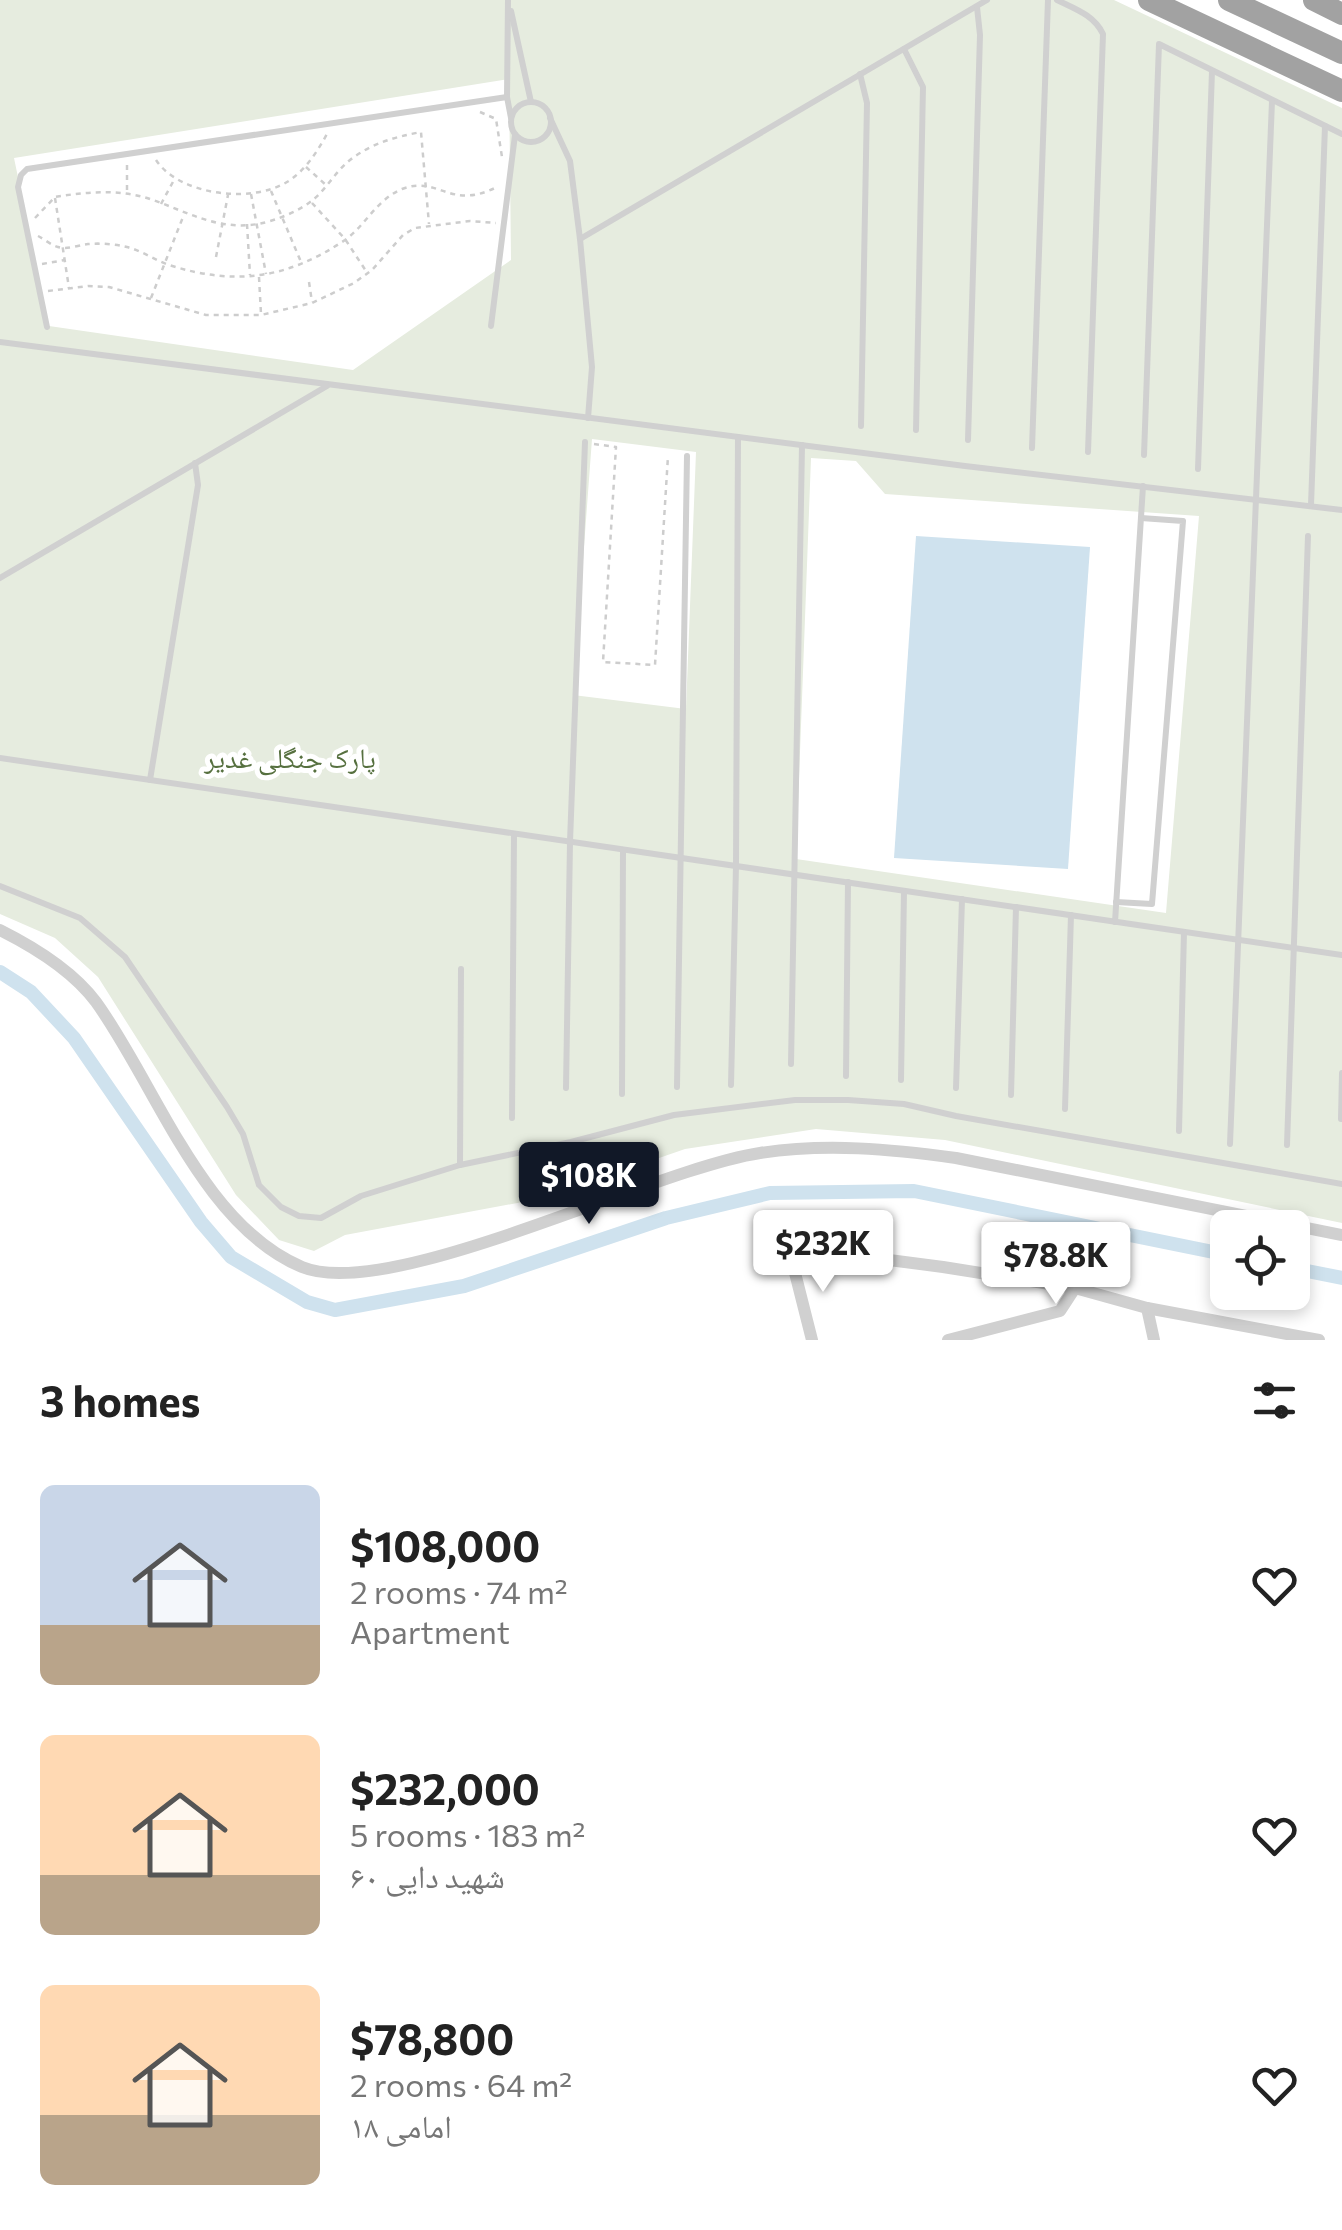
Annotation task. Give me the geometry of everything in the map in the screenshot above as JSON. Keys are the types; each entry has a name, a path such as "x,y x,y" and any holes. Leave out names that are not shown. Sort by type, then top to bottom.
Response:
{"highway":[{"path":"1149,0 1342,91"},
{"path":"1228,0 1342,53"},
{"path":"1314,0 1342,14"}],"street":[{"path":"0,930 50,959 94,1000 231,1217 303,1267 336,1274 384,1271 499,1237 682,1172 758,1153 824,1146 894,1149 956,1158 1342,1235"},
{"path":"812,1340 792,1260 866,1257 1075,1288 1147,1308 1319,1340"},
{"path":"948,1340 1060,1311 1075,1288"},
{"path":"1147,1308 1154,1340"}],"lane":[{"path":"491,326 515,135 507,97 509,0"},
{"path":"509,0 531,102"},
{"path":"580,239 987,0"},
{"path":"1032,448 1048,0"},
{"path":"1057,0 1089,16 1103,34 1088,452"},
{"path":"968,440 980,36 977,6"},
{"path":"1144,455 1159,44 1342,134"},
{"path":"904,48 923,88 916,430"},
{"path":"1198,469 1212,71"},
{"path":"860,74 867,103 861,426"},
{"path":"46,327 18,187 21,174 28,169 507,97"},
{"path":"1230,1144 1272,101"},
{"path":"511,118 522,104 531,102 546,110 570,160 592,366 588,418"},
{"path":"515,135 522,140 540,140 550,126 550,118"},
{"path":"1311,505 1325,126"},
{"path":"0,342 802,446 1342,510"},
{"path":"0,578 328,385"},
{"path":"732,1085 738,437"},
{"path":"566,1088 570,842 585,442"},
{"path":"791,1064 802,446"},
{"path":"677,1087 687,456"},
{"path":"150,780 198,484 196,463"},
{"path":"1115,922 1143,486"},
{"path":"1116,902 1152,904 1183,521 1141,518"},
{"path":"1287,1145 1308,536"},
{"path":"0,758 1342,955"},
{"path":"512,1118 514,833"},
{"path":"622,1094 624,850"},
{"path":"846,1076 848,882"},
{"path":"0,886 88,922 125,957 228,1107 246,1144 259,1185 281,1207 299,1216 321,1218 361,1196 460,1165 674,1116 795,1100 904,1104 1342,1184"},
{"path":"900,1080 904,891"},
{"path":"956,1088 962,900"},
{"path":"1011,1096 1016,907"},
{"path":"1066,1109 1071,916"},
{"path":"1179,1131 1184,932"},
{"path":"460,1165 461,969"},
{"path":"1340,1119 1342,1073"}],"path":[{"path":"473,111 496,120 503,164"},
{"path":"154,158 175,179 199,188 228,192 270,190 289,181 305,166 328,132"},
{"path":"33,220 55,197 86,192 128,194 222,225 257,224 311,202 348,161 370,147 421,132 429,224"},
{"path":"120,163 137,160"},
{"path":"127,163 128,194"},
{"path":"305,166 326,185"},
{"path":"162,204 175,179"},
{"path":"36,235 63,248 89,244 120,246 214,276 259,277 302,265 345,239 382,201 406,188 426,183 458,196 474,196 503,183"},
{"path":"270,190 302,265"},
{"path":"216,257 228,192"},
{"path":"251,192 266,275"},
{"path":"55,197 69,288"},
{"path":"311,202 345,239 367,274"},
{"path":"30,204 39,250"},
{"path":"151,299 184,215"},
{"path":"248,224 250,277"},
{"path":"48,291 109,287 206,315 261,315 312,303 367,274 403,235 429,224 498,224"},
{"path":"42,264 65,260"},
{"path":"259,277 261,315"},
{"path":"309,282 312,303"},
{"path":"585,442 616,447 603,662 656,664 668,456"}],"green space":[{"name":"پارک جنگلی غدیر","path":"0,0 1114,0 1342,108 1342,1223 1310,1216 1310,1210 1280,1210 945,1140 816,1129 685,1149 544,1198 345,1235 314,1251 279,1240 236,1195 98,977 55,938 0,914","holes":["509,79 511,260 353,370 49,326 14,158","592,439 696,452 686,709 573,695","811,458 856,461 885,494 1199,516 1166,913 796,859"]}],"water":[{"path":"916,536 1090,547 1068,869 894,858"}],"waterway":[{"path":"0,972 31,992 74,1038 201,1222 231,1257 307,1302 335,1310 464,1286 666,1218 770,1193 914,1191 1210,1251"},
{"path":"1310,1272 1342,1278"}]}
